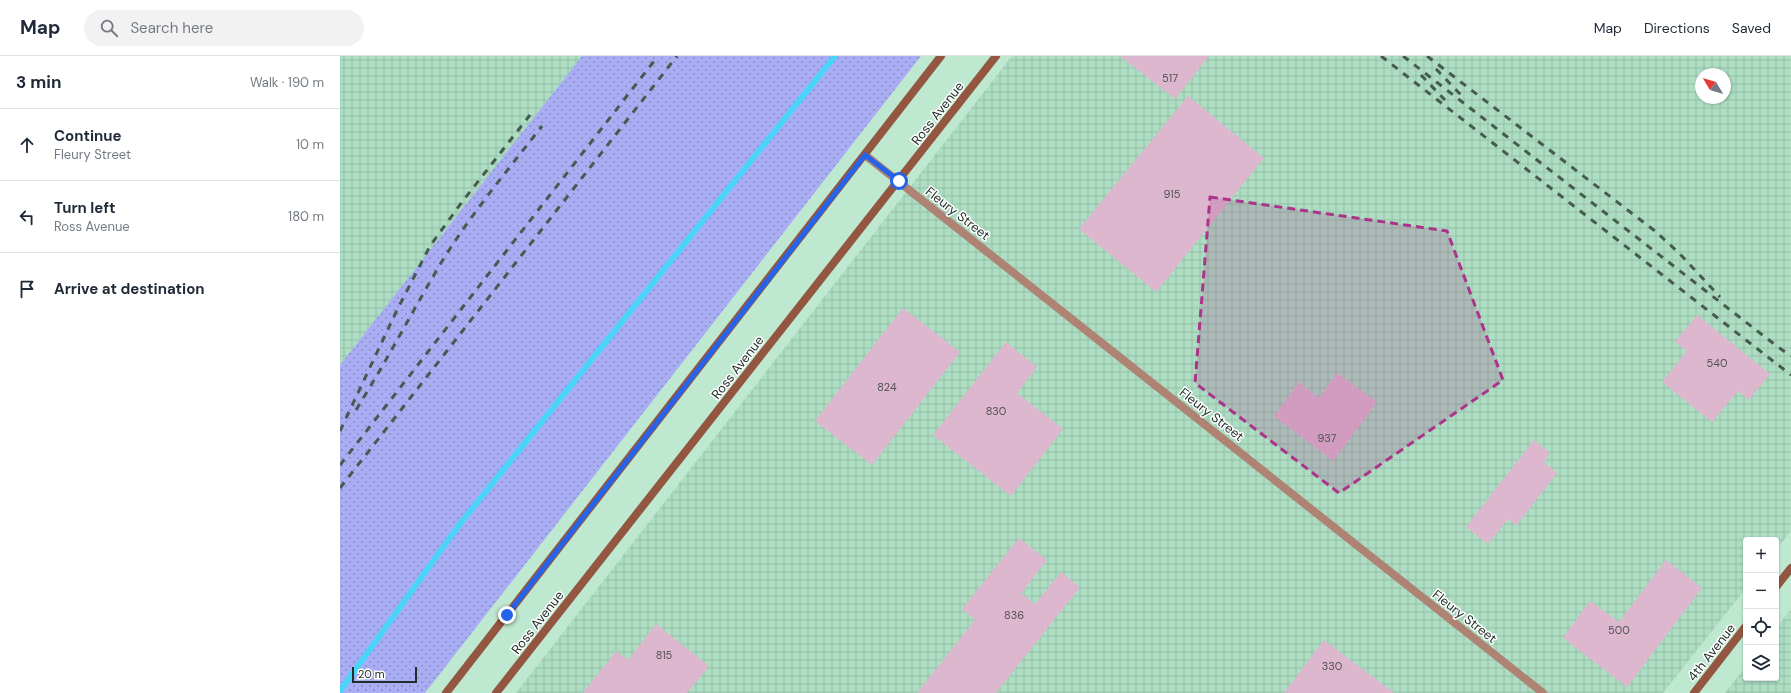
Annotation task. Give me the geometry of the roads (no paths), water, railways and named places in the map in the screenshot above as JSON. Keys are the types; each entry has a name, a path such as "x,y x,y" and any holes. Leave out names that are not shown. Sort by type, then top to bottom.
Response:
{"main road":[{"path":"446,693 941,56"},
{"name":"Ross Avenue","path":"496,693 996,56"},
{"path":"1779,583 1791,568"},
{"name":"4th Avenue","path":"1694,693 1743,630"}],"street":[{"name":"Fleury Street","path":"865,155 1543,693"}],"waterway":[{"path":"340,691 459,525 835,56"}],"railway":[{"path":"340,465 658,56"},
{"path":"340,488 677,56"},
{"path":"1381,56 1791,375"},
{"path":"1403,56 1791,356"},
{"path":"1427,56 1655,231 1680,254 1720,297"},
{"path":"1436,69 1462,96"},
{"path":"1421,75 1445,100"},
{"path":"340,431 397,310 430,246 462,202 530,115"},
{"path":"356,410 441,263 490,193 542,126"}]}
